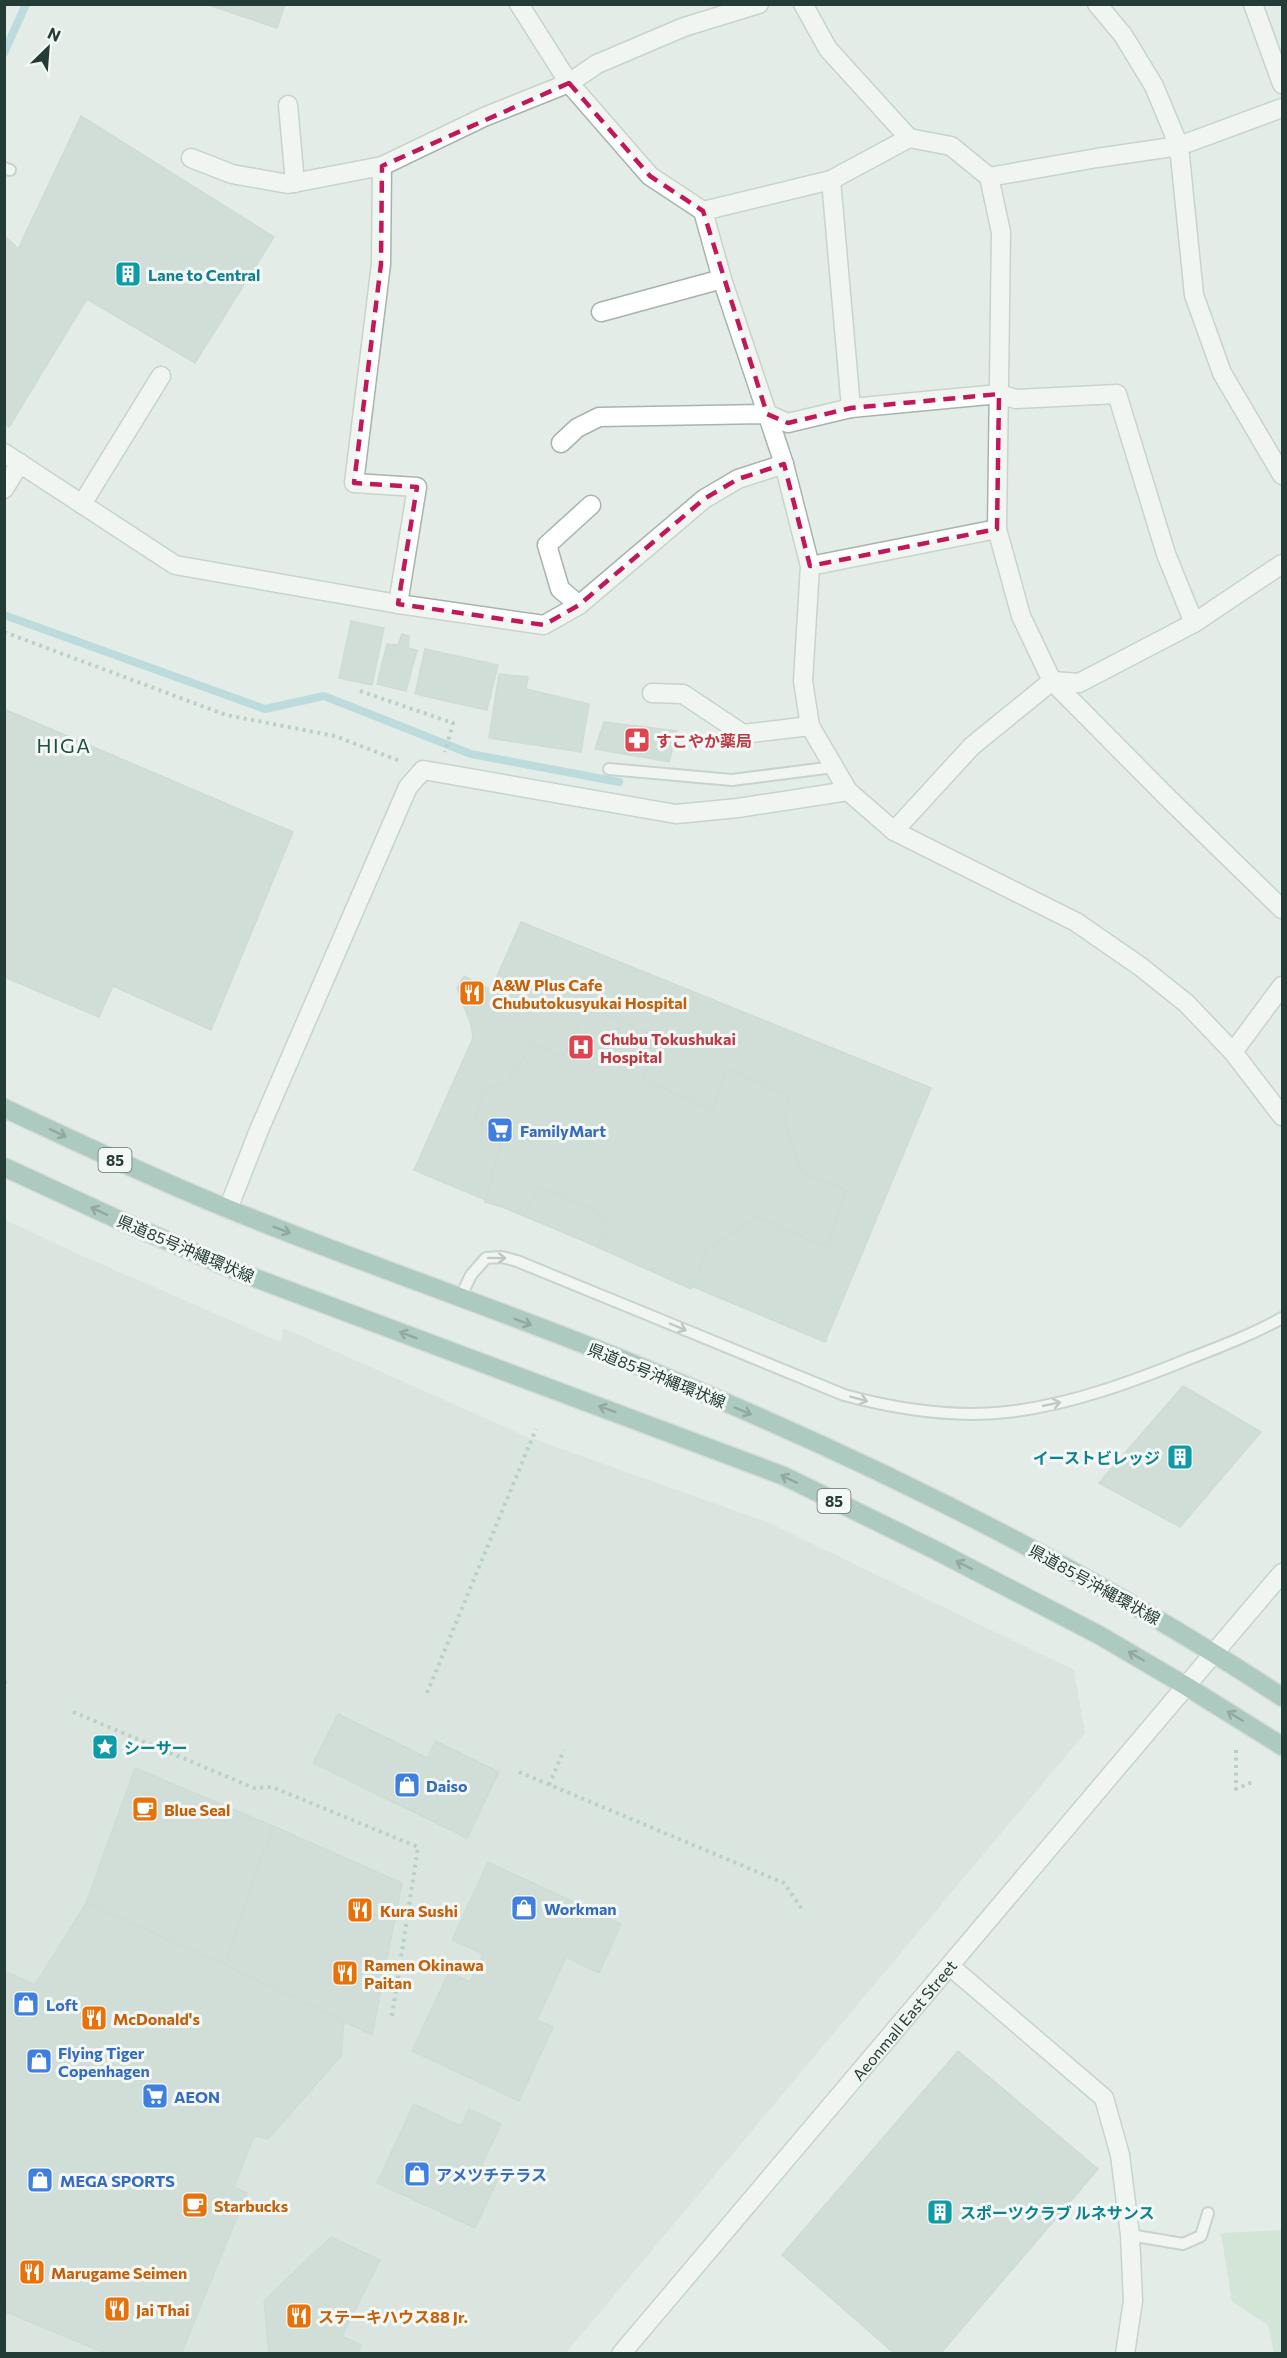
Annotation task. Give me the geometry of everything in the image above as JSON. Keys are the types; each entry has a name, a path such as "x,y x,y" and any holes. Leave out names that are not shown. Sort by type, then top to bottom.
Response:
{"main road":[{"name":"県道85号沖縄環状線","path":"4,1108 228,1209 634,1364 796,1433 928,1494 1124,1598 1282,1697"},
{"name":"県道85号沖縄環状線","path":"4,1167 239,1272 784,1476 937,1551 1089,1630 1186,1686 1282,1746"}],"street":[{"path":"519,4 569,83 650,177 703,211 722,279 784,464 810,566 802,681 810,726 848,791 894,831 1076,922 1141,967 1186,1003 1233,1053 1282,1116"},
{"path":"191,158 232,174 288,184 382,166 484,117 569,83 597,64 684,27 759,4"},
{"path":"803,4 828,49 909,138 951,146 989,177 1000,232 997,529 1021,616 1053,681 1282,909"},
{"path":"1097,4 1123,35 1154,86 1179,146 1194,295 1222,373 1282,475"},
{"path":"1253,4 1282,84"},
{"path":"288,105 296,183"},
{"path":"989,177 1179,146 1282,108"},
{"path":"703,211 831,180 909,138"},
{"path":"382,166 381,264 354,483 417,487 399,604"},
{"path":"831,180 851,408"},
{"path":"601,312 722,279"},
{"path":"82,504 160,376"},
{"path":"561,443 577,428 599,417 767,414 788,423 851,408 999,394 1016,399 1116,394 1166,554 1194,623"},
{"path":"4,489 12,458 175,565 399,604 544,626 579,605 704,499 738,479 784,464"},
{"path":"579,605 560,589 547,545 591,505"},
{"path":"810,566 997,529"},
{"path":"894,831 972,746 1053,681 1079,683 1194,623 1282,564"},
{"path":"652,693 683,694 743,734 810,726"},
{"path":"228,1209 259,1130 408,787 423,770 676,814 738,808 848,791"},
{"path":"1233,1053 1282,986"},
{"name":"Aeonmall East Street","path":"621,2354 1282,1573"},
{"path":"950,1966 1104,2098 1120,2155 1130,2235 1133,2301 1125,2354"}],"lane":[{"path":"609,769 732,780 834,767"},
{"path":"460,1298 471,1275 486,1258 502,1257 517,1261 844,1395 890,1407 948,1412 1006,1412 1089,1395 1257,1332 1282,1318"},
{"path":"1130,2235 1183,2244 1201,2236 1208,2213"}],"path":[{"path":"4,632 226,715 335,736 423,770"},
{"path":"360,691 453,723 444,754"},
{"path":"427,1693 536,1429"},
{"path":"73,1712 254,1788 272,1787 418,1847 392,2016"},
{"path":"549,1785 564,1750"},
{"path":"1236,1750 1236,1789 1255,1781"},
{"path":"519,1772 784,1882 802,1909"}],"highlighted area":[{"path":"569,83 650,176 703,211 767,414 788,423 851,408 999,394 997,529 810,566 784,464 738,479 704,499 579,605 544,625 398,604 417,487 354,483 381,264 382,166"}],"shaded area":[{"path":"4,1219 78,1254 281,1342 283,1328 525,1436 767,1522 1074,1670 1085,1733 566,2353 5,2353"}],"green space":[{"path":"1282,2230 1282,2353 1274,2353 1268,2325 1232,2302 1221,2233"}],"building":[{"path":"206,4 285,4 277,28"},
{"name":"Lane to Central","path":"81,116 274,237 195,363 87,299 9,427 4,425 4,235 18,249"},
{"path":"351,621 384,628 372,685 339,678"},
{"path":"402,634 409,636 408,648 417,650 406,691 377,684 387,644 398,645"},
{"path":"425,649 498,665 487,710 415,694"},
{"path":"499,674 528,677 526,689 589,704 581,752 489,738"},
{"path":"4,709 293,832 211,1030 113,986 99,1017 4,977"},
{"name":"すこやか薬局","path":"604,722 677,731 669,762 595,749"},
{"path":"521,922 931,1088 825,1342 414,1170 473,1038 471,1025 457,988 464,976 491,990"},
{"path":"588,1007 658,1038 642,1078 713,1111 727,1068 790,1097 783,1120 801,1172 847,1191 826,1247 757,1217 707,1249 691,1289 597,1247 610,1224 594,1209 539,1187 525,1214 485,1202 501,1143 475,1118 487,1088 507,1083 533,1044 563,1057"},
{"name":"イーストビレッジ","path":"1183,1386 1261,1432 1180,1527 1099,1483"},
{"path":"338,1714 427,1758 436,1741 499,1772 467,1838 313,1763"},
{"path":"135,1768 273,1826 225,1965 86,1903"},
{"path":"273,1826 402,1883 372,2035 225,1965"},
{"path":"488,1862 621,1924 599,1973 566,1957 537,2020 553,2027 519,2101 412,2051 449,1972 470,1982 483,1954 452,1940"},
{"name":"AEON","path":"86,1903 344,2021 341,2056 268,2139 254,2136 234,2187 247,2193 181,2354 107,2354 4,2311 4,1971 35,1985"},
{"name":"スポーツクラブ ルネサンス","path":"958,2051 1098,2169 940,2354 895,2354 782,2255"},
{"path":"414,2104 461,2126 469,2109 501,2124 481,2166 500,2175 475,2228 377,2183"},
{"path":"331,2237 380,2260 342,2336 361,2345 357,2354 269,2354 264,2301"}],"waterway":[{"path":"4,53 26,4"},
{"path":"4,615 265,709 324,696 471,754 619,782"}],"place":[{"name":"Lane to Central","path":"128,274"},
{"name":"すこやか薬局","path":"637,740"},
{"name":"A&W Plus Cafe Chubutokusyukai Hospital","path":"472,993"},
{"name":"Chubu Tokushukai Hospital","path":"581,1047"},
{"name":"FamilyMart","path":"500,1130"},
{"name":"イーストビレッジ","path":"1180,1457"},
{"name":"シーサー","path":"105,1747"},
{"name":"Daiso","path":"407,1785"},
{"name":"Blue Seal","path":"145,1809"},
{"name":"Workman","path":"524,1908"},
{"name":"Kura Sushi","path":"360,1910"},
{"name":"Ramen Okinawa Paitan","path":"345,1973"},
{"name":"Loft","path":"26,2004"},
{"name":"McDonald's","path":"94,2018"},
{"name":"Flying Tiger Copenhagen","path":"39,2061"},
{"name":"AEON","path":"155,2096"},
{"name":"アメツチテラス","path":"417,2174"},
{"name":"MEGA SPORTS","path":"40,2180"},
{"name":"Starbucks","path":"195,2205"},
{"name":"スポーツクラブ ルネサンス","path":"940,2212"},
{"name":"Marugame Seimen","path":"32,2272"},
{"name":"Jai Thai","path":"117,2309"},
{"name":"ステーキハウス88 Jr.","path":"299,2316"}],"district":[{"name":"HIGA","path":"64,745"}]}
